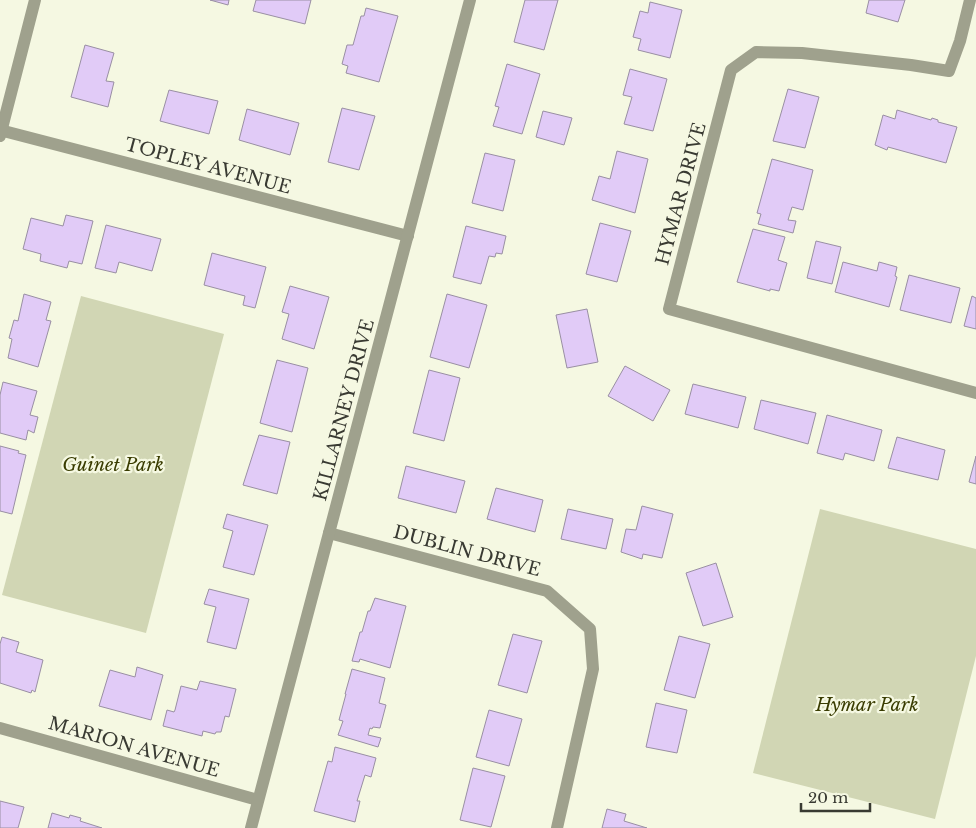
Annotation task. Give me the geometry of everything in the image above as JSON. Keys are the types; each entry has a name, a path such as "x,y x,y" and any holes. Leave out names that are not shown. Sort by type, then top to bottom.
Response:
{"street":[{"path":"0,132 35,0"},
{"name":"KILLARNEY DRIVE","path":"251,828 470,0"},
{"name":"HYMAR DRIVE","path":"970,0 950,71 811,54 756,52 731,70 669,308 976,393"},
{"name":"TOPLEY AVENUE","path":"0,132 408,236"},
{"name":"DUBLIN DRIVE","path":"329,533 547,591 590,629 592,669 556,828"},
{"name":"MARION AVENUE","path":"0,728 258,800"}],"green space":[{"name":"Guinet Park","path":"81,296 224,334 146,633 2,595"},
{"name":"Hymar Park","path":"820,509 976,549 976,656 935,819 753,773"}],"building":[{"path":"210,0 229,0 228,5"},
{"path":"256,0 311,0 305,24 253,11"},
{"path":"525,0 558,0 544,50 514,42"},
{"path":"869,0 905,0 898,22 866,13"},
{"path":"650,2 682,10 670,58 638,50 641,39 633,37 640,11 648,13"},
{"path":"366,8 398,16 379,82 346,73 348,66 342,64 347,45 353,45 361,16 364,16"},
{"path":"85,45 114,53 106,81 114,82 108,107 71,97"},
{"path":"507,64 540,74 522,134 493,126 499,107 495,106"},
{"path":"630,69 667,79 653,131 624,124 632,97 623,95"},
{"path":"788,89 819,97 805,148 773,141"},
{"path":"169,90 218,101 209,134 160,121"},
{"path":"342,108 375,116 359,170 328,162"},
{"path":"247,109 299,123 290,155 239,140"},
{"path":"897,110 931,120 932,118 938,120 938,122 957,127 946,163 888,147 887,150 875,145 883,115 895,119"},
{"path":"543,111 572,118 564,145 536,137"},
{"path":"617,151 648,159 635,213 592,200 599,176 610,179"},
{"path":"485,153 515,160 503,211 472,203"},
{"path":"772,159 813,170 803,210 792,207 788,220 796,221 793,233 758,224 761,214 757,213"},
{"path":"66,215 93,221 82,264 69,261 67,268 40,261 41,254 23,249 31,218 63,226"},
{"path":"600,223 631,231 617,282 586,274"},
{"path":"106,225 161,239 152,271 119,262 116,273 95,268"},
{"path":"466,226 506,236 502,254 496,253 495,257 489,256 481,284 453,277"},
{"path":"753,229 785,237 778,260 787,263 779,291 770,289 770,291 737,282"},
{"path":"816,241 841,247 832,284 807,278"},
{"path":"212,253 266,267 255,308 243,305 245,296 204,285"},
{"path":"843,262 877,271 879,262 897,267 895,276 897,277 889,307 835,292"},
{"path":"909,275 960,288 951,323 900,310"},
{"path":"290,286 329,297 314,349 282,339 289,314 282,312"},
{"path":"24,294 51,302 46,320 51,321 38,367 8,358 12,339 9,338 14,320 18,321"},
{"path":"447,294 487,305 469,368 430,357"},
{"path":"972,296 976,298 976,329 964,326"},
{"path":"587,309 598,362 567,368 556,315"},
{"path":"277,360 308,368 292,432 260,423"},
{"path":"625,366 670,390 653,421 608,396"},
{"path":"429,370 460,378 444,441 413,433"},
{"path":"3,382 37,391 30,415 38,417 34,433 28,430 26,440 0,433 0,395"},
{"path":"693,384 746,397 738,428 685,414"},
{"path":"761,400 816,413 808,444 754,429"},
{"path":"827,415 882,430 874,461 845,453 843,460 817,453"},
{"path":"259,435 290,442 277,494 243,485"},
{"path":"897,437 945,450 938,480 888,468"},
{"path":"0,446 26,455 12,514 0,511"},
{"path":"976,456 976,484 969,482"},
{"path":"406,466 465,481 456,513 398,498"},
{"path":"496,488 543,500 535,532 487,519"},
{"path":"642,506 673,514 662,558 643,554 642,559 621,552 626,529 636,530"},
{"path":"568,509 613,519 606,549 561,539"},
{"path":"227,514 268,525 254,575 223,567 233,531 223,528"},
{"path":"716,563 733,617 703,626 686,573"},
{"path":"209,589 249,599 236,649 207,642 216,607 204,604"},
{"path":"375,598 406,606 390,668 360,659 359,662 352,661 360,632 362,632 368,611 370,611"},
{"path":"513,634 542,641 527,693 498,685"},
{"path":"679,636 710,644 695,698 664,690"},
{"path":"2,637 19,642 16,652 43,660 35,692 32,690 31,693 0,683 0,644"},
{"path":"137,667 163,675 151,720 99,706 110,670 135,677"},
{"path":"352,669 385,678 379,703 386,705 380,728 370,728 368,735 381,738 378,747 338,735 343,721 339,720"},
{"path":"200,681 236,689 229,717 225,716 221,732 216,732 215,734 203,731 202,736 163,726 167,710 174,712 175,710 181,686 197,690"},
{"path":"656,703 687,710 677,753 646,747"},
{"path":"489,710 522,719 509,766 476,757"},
{"path":"335,747 376,758 371,777 365,775 357,801 360,801 355,822 314,811 328,761 332,762"},
{"path":"473,768 505,776 491,827 460,820"},
{"path":"0,801 24,807 18,828 0,828"},
{"path":"607,809 626,814 624,821 647,828 602,828"},
{"path":"52,813 69,818 70,815 81,818 80,821 102,828 48,828"}]}
